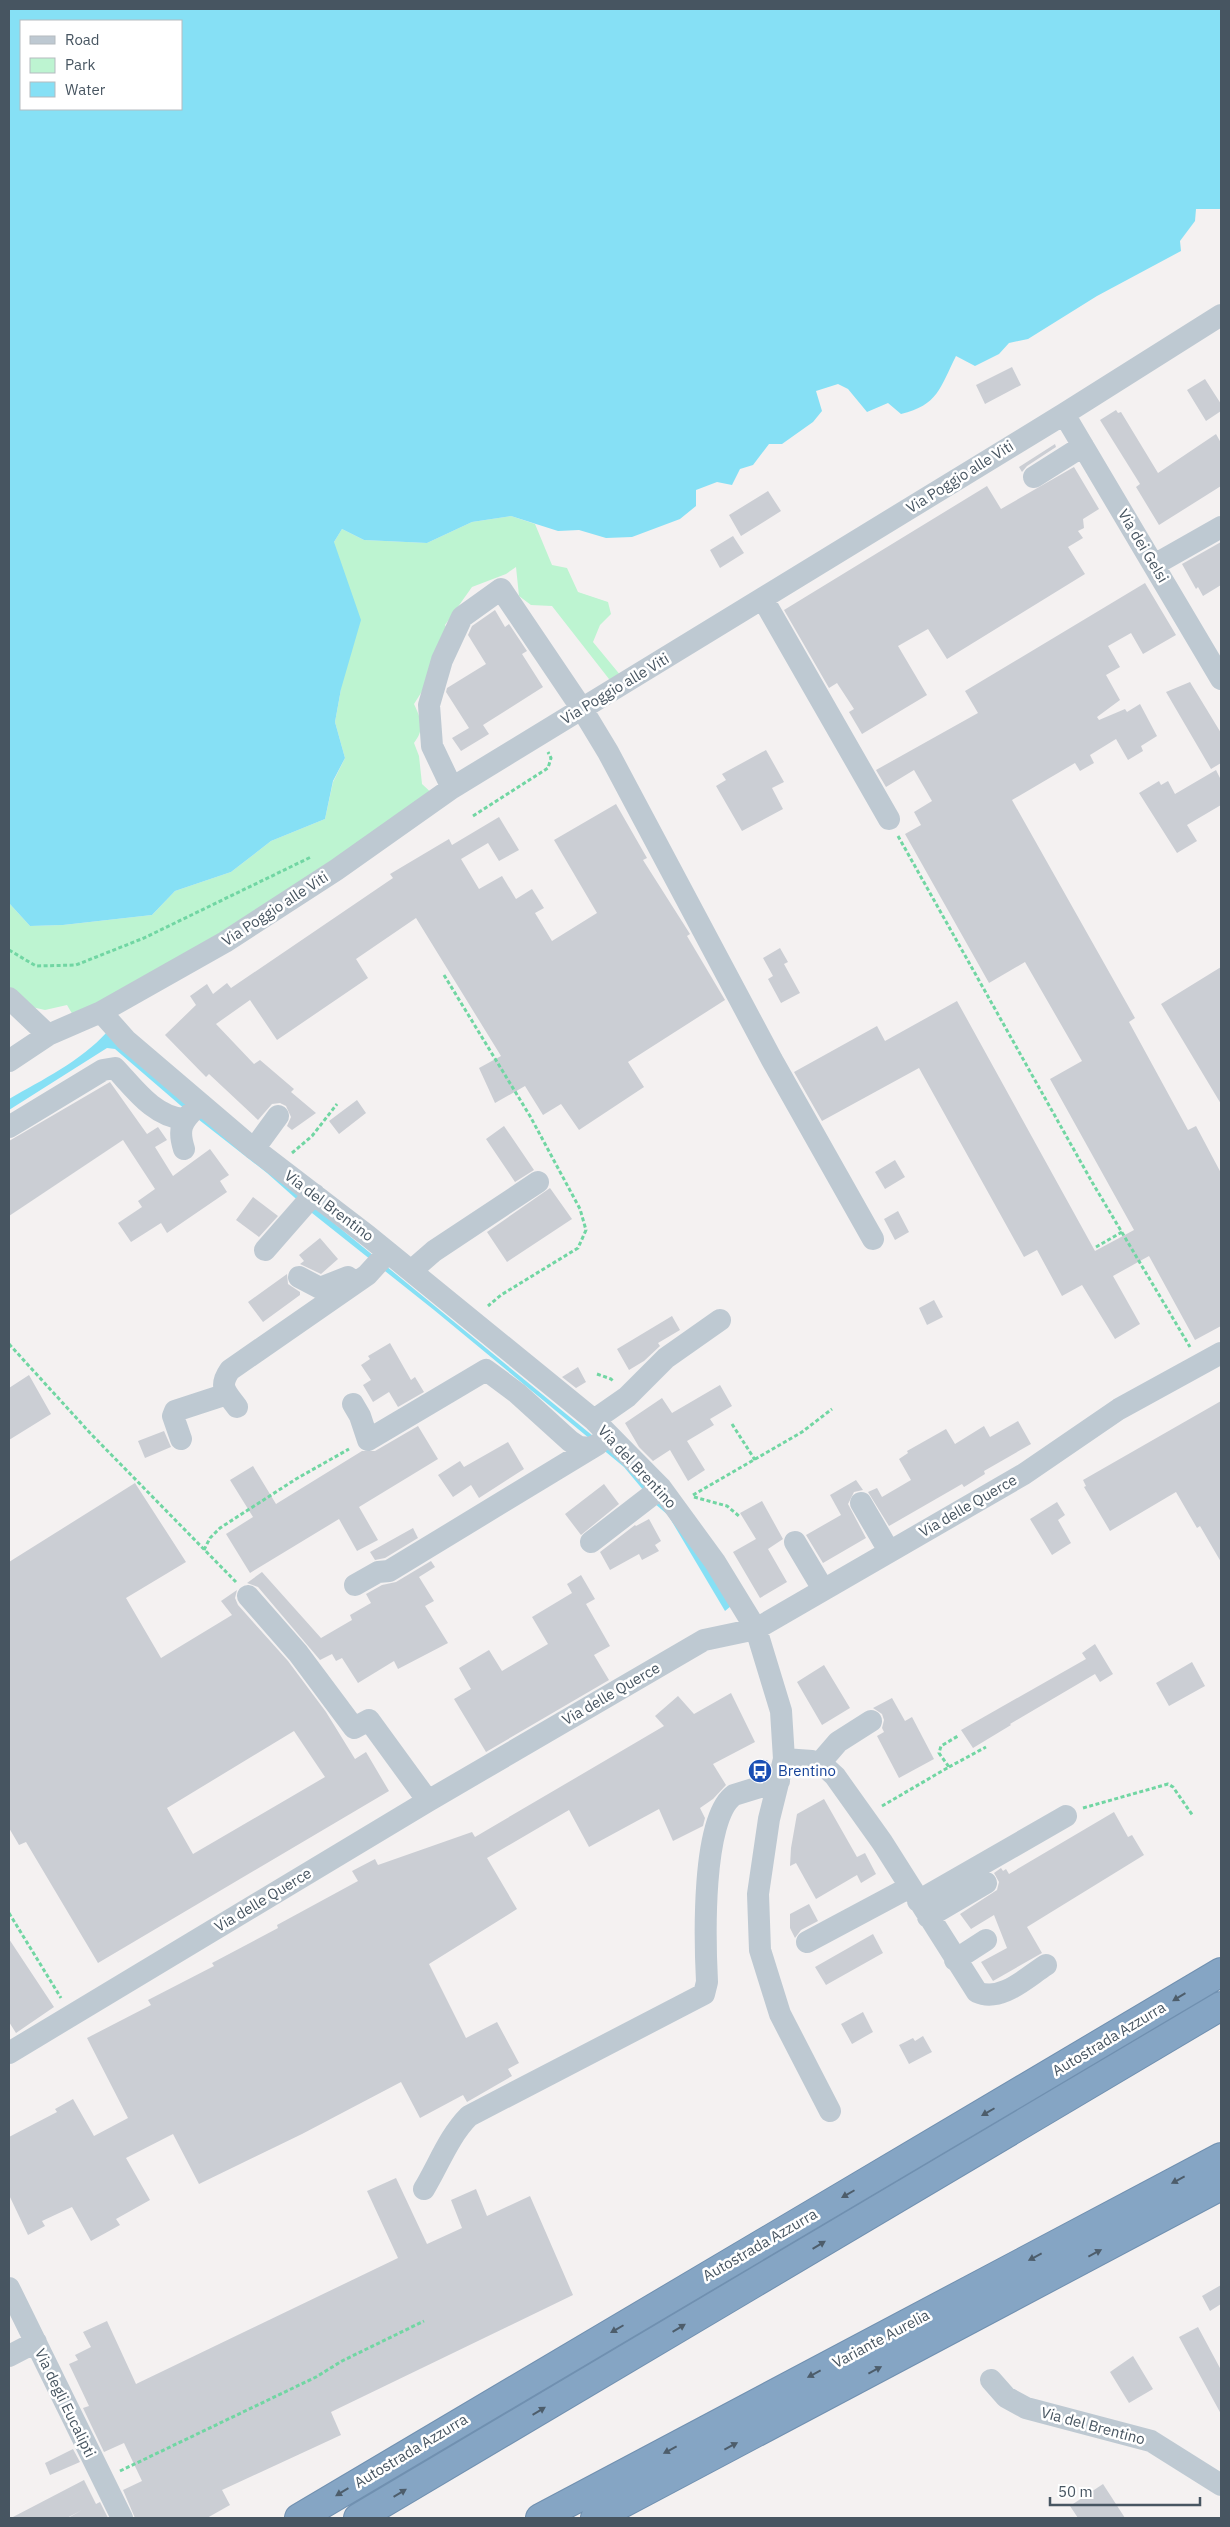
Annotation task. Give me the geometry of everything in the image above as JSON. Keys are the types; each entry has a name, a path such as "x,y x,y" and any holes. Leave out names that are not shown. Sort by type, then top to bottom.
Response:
{"highway":[{"name":"Autostrada Azzurra","path":"299,2518 1221,1972"},
{"name":"Autostrada Azzurra","path":"358,2518 1221,2006"},
{"name":"Variante Aurelia","path":"540,2518 1221,2158"},
{"name":"Variante Aurelia","path":"595,2518 1221,2186"}],"street":[{"name":"Via Poggio alle Viti","path":"9,1061 48,1035 101,1012 225,942 336,870 452,788 1064,414 1221,315"},
{"name":"Via dei Gelsi","path":"1064,414 1221,679"},
{"path":"1034,477 1083,446"},
{"path":"1154,565 1221,527"},
{"path":"452,788 432,746 429,705 442,660 462,617 501,589 582,709 691,905 772,1060 873,1239"},
{"path":"763,599 889,819"},
{"path":"9,998 48,1035"},
{"name":"Via del Brentino","path":"101,1012 192,1111 254,1149 314,1194 594,1420 661,1488 715,1562 756,1629 781,1711 784,1759 769,1819 758,1894 760,1950 780,2014 830,2111"},
{"path":"9,1127 103,1070 115,1068 147,1102 174,1118 192,1111"},
{"path":"184,1149 180,1136 180,1125 192,1111"},
{"path":"254,1149 278,1116"},
{"path":"411,1271 434,1251 538,1182"},
{"path":"265,1250 314,1194"},
{"path":"182,1440 173,1416 175,1411 232,1400 223,1380 230,1370 367,1275 388,1252"},
{"path":"299,1277 320,1288 350,1276 367,1275"},
{"path":"594,1420 626,1397 666,1358 720,1320"},
{"name":"Via delle Querce","path":"9,2053 428,1801 704,1640 756,1629 1024,1474 1120,1409 1221,1353"},
{"path":"353,1404 360,1416 368,1440 469,1377 486,1370 516,1393 570,1441 579,1447 592,1448"},
{"path":"355,1585 378,1572 389,1571 517,1491 610,1436"},
{"path":"591,1542 661,1488"},
{"path":"858,1508 884,1554"},
{"path":"795,1542 823,1589"},
{"path":"248,1596 298,1653 354,1728 369,1720 428,1801"},
{"path":"819,1764 838,1742 871,1721"},
{"path":"784,1759 812,1761 835,1776 864,1817 977,1992 993,1996 1046,1965"},
{"path":"424,2188 441,2160 456,2129 469,2116 704,1994 707,1982 706,1896 719,1815 728,1800 734,1795 779,1781"},
{"path":"919,1901 1066,1816"},
{"path":"807,1942 919,1901 986,1883"},
{"path":"955,1960 986,1940"},
{"name":"Via degli Eucalipti","path":"9,2288 122,2518"},
{"path":"9,2356 36,2342"},
{"name":"Via del Brentino","path":"992,2380 1006,2397 1026,2408 1151,2441 1221,2485"}],"path":[{"path":"473,816 548,768 551,758 540,734"},
{"path":"889,819 909,858 1122,1232 1201,1365"},
{"path":"9,950 36,966 76,964 144,938 311,857"},
{"path":"444,975 530,1116 580,1210 586,1230 578,1248 501,1295 472,1320"},
{"path":"278,1167 312,1136 338,1104"},
{"path":"1096,1247 1122,1232"},
{"path":"9,1344 91,1434 248,1596"},
{"path":"739,1516 727,1506 692,1496 802,1432 832,1409"},
{"path":"732,1424 755,1460"},
{"path":"204,1550 210,1538 220,1528 296,1479 368,1440"},
{"path":"949,1767 939,1753 941,1746 958,1736"},
{"path":"864,1817 986,1747"},
{"path":"1066,1816 1087,1807 1168,1784 1173,1787 1193,1816"},
{"path":"9,1913 72,2014"},
{"path":"102,2479 316,2377 342,2361 424,2321"}],"green space":[{"path":"511,516 535,524 552,565 567,568 578,592 608,602 611,614 600,625 593,642 626,682 609,679 552,606 531,605 519,596 516,567 506,574 472,587 445,625 448,631 426,685 414,704 421,724 420,733 414,743 419,756 422,784 437,798 77,1022 67,1005 45,1010 14,1003 9,1005 9,903 30,926 63,925 152,915 175,891 231,872 271,841 325,819 333,782 345,758 335,722 341,689 334,542 342,529 364,540 427,543 472,522"}],"water":[{"path":"9,9 1221,9 1221,209 1196,209 1195,221 1180,241 1181,251 1097,296 1028,339 1009,343 999,354 975,366 956,356 936,394 923,406 913,410 901,414 888,403 867,412 848,389 838,384 816,391 822,411 813,422 782,444 769,444 753,465 740,469 732,485 717,482 696,490 696,506 680,519 632,537 606,538 579,530 558,531 511,516 472,522 427,543 364,540 342,529 334,542 361,620 341,689 335,722 345,758 333,781 325,819 271,841 231,872 175,891 152,915 63,925 30,926 9,903"},
{"path":"107,1032 296,1192 632,1468 672,1513 731,1606 725,1611 668,1515 654,1503 624,1467 434,1310 312,1213 267,1173 180,1105 115,1049 107,1048 9,1110 9,1099 73,1061"}],"building":[{"path":"1012,367 1021,385 985,404 976,385"},
{"path":"1205,379 1221,404 1221,411 1206,421 1187,390"},
{"path":"1116,410 1118,413 1121,412 1158,473 1216,434 1221,443 1221,486 1159,525 1136,487 1140,484 1100,420"},
{"path":"1055,444 1056,447 1027,466 1022,472 1019,467"},
{"path":"1074,467 1099,509 1083,519 1084,528 1078,531 1083,538 1068,547 1085,574 947,659 928,629 898,646 927,695 862,734 849,712 854,709 837,683 829,688 784,610 987,486 1001,509"},
{"path":"768,491 781,511 741,536 729,515"},
{"path":"733,536 744,553 720,568 710,550"},
{"path":"1221,542 1221,585 1203,596 1198,587 1196,589 1182,564"},
{"path":"1145,583 1176,635 1143,654 1131,633 1108,646 1120,667 1106,675 1120,700 1097,717 1099,720 1125,709 1127,712 1140,704 1157,736 1141,746 1143,751 1128,760 1116,739 1090,755 1094,763 1080,771 1075,763 1012,800 1135,1018 1129,1022 1188,1130 1196,1126 1221,1173 1221,1326 1195,1340 1149,1256 1113,1276 1140,1324 1115,1339 1082,1285 1062,1296 1037,1250 1024,1257 919,1068 822,1121 794,1072 877,1026 885,1041 957,1001 1095,1251 1134,1230 1050,1079 1082,1061 1025,962 989,983 905,834 921,825 914,812 932,801 914,770 886,787 876,770 978,713 965,691"},
{"path":"495,610 505,627 509,624 527,651 522,654 543,687 483,725 489,734 461,751 452,738 469,728 446,692 447,688 486,664 468,635 472,626"},
{"path":"1190,682 1221,733 1221,763 1211,769 1166,692"},
{"path":"766,750 784,782 772,788 783,809 742,831 716,786 726,780 722,774"},
{"path":"1216,770 1221,780 1221,805 1187,825 1197,841 1177,853 1139,793 1159,781 1161,785 1168,781 1175,794"},
{"path":"616,804 647,858 643,860 690,934 687,936 725,1000 628,1062 644,1087 579,1130 561,1104 543,1115 525,1086 495,1103 479,1068 501,1056 416,918 356,959 368,978 277,1040 250,1000 216,1024 254,1064 260,1060 294,1089 291,1092 316,1113 292,1130 287,1126 291,1117 286,1106 280,1103 272,1104 258,1120 209,1074 206,1077 165,1035 196,1005 190,996 207,984 213,994 227,983 231,988 393,878 390,874 449,839 452,845 499,817 519,850 499,861 488,843 461,859 479,889 502,876 516,899 532,889 544,908 535,913 552,941 597,913 554,840"},
{"path":"780,948 788,962 784,964 800,993 781,1003 768,979 773,976 763,958"},
{"path":"1221,967 1221,1104 1161,1004"},
{"path":"110,1082 147,1134 158,1127 167,1140 155,1147 173,1176 210,1149 229,1175 220,1181 227,1192 167,1233 161,1223 131,1242 118,1223 142,1207 138,1201 155,1189 123,1140 9,1216 9,1141"},
{"path":"357,1100 366,1113 339,1134 329,1121"},
{"path":"504,1126 534,1170 515,1182 486,1139"},
{"path":"895,1160 905,1177 885,1189 875,1172"},
{"path":"550,1188 572,1219 507,1262 487,1232"},
{"path":"253,1197 278,1216 259,1237 236,1220"},
{"path":"898,1211 909,1232 895,1240 884,1219"},
{"path":"320,1238 338,1259 321,1274 300,1264 304,1261 299,1255"},
{"path":"287,1274 288,1284 300,1292 300,1295 263,1322 248,1302"},
{"path":"934,1300 943,1317 927,1325 919,1308"},
{"path":"672,1316 680,1330 658,1343 660,1346 644,1361 629,1370 617,1349"},
{"path":"390,1343 411,1380 415,1377 424,1392 398,1407 389,1392 373,1402 363,1385 371,1380 361,1365 370,1359 368,1356"},
{"path":"578,1367 586,1382 576,1388 562,1377"},
{"path":"29,1375 51,1414 9,1440 9,1388"},
{"path":"720,1385 732,1406 710,1419 714,1425 687,1441 705,1470 688,1481 670,1450 653,1461 639,1447 625,1423 662,1398 672,1413"},
{"path":"1221,1401 1221,1562 1200,1526 1197,1528 1176,1492 1110,1531 1084,1487 1086,1486 1083,1480"},
{"path":"1018,1421 1031,1444 984,1471 985,1474 964,1487 962,1484 889,1526 868,1492 877,1488 882,1497 911,1480 899,1459 908,1453 907,1451 946,1429 955,1444 984,1426 990,1437"},
{"path":"418,1426 438,1459 359,1507 378,1540 357,1551 339,1519 250,1573 226,1534 253,1517 230,1480 253,1466 276,1504 362,1451 375,1451"},
{"path":"164,1431 171,1447 145,1458 138,1441"},
{"path":"508,1442 524,1469 479,1498 471,1485 453,1497 438,1475 460,1461 464,1467"},
{"path":"856,1480 863,1490 854,1492 848,1504 866,1538 823,1563 806,1535 841,1515 830,1495"},
{"path":"135,1483 186,1562 126,1598 161,1658 232,1615 221,1601 237,1590 235,1598 238,1605 288,1661 326,1712 355,1759 366,1752 389,1791 98,1963 26,1842 19,1845 9,1828 9,1562","holes":["294,1731 325,1777 193,1854 167,1808"]},
{"path":"604,1484 619,1504 581,1535 565,1514"},
{"path":"762,1501 783,1539 768,1549 787,1582 760,1598 733,1552 756,1539 740,1513"},
{"path":"1057,1502 1065,1515 1058,1520 1071,1543 1052,1555 1030,1519"},
{"path":"649,1519 661,1541 655,1545 659,1551 642,1560 639,1554 610,1570 600,1552 635,1525"},
{"path":"413,1528 418,1538 385,1558 375,1560 370,1552"},
{"path":"431,1561 435,1567 419,1577 434,1601 425,1606 448,1643 398,1669 394,1661 358,1683 342,1658 336,1661 332,1654 320,1660 258,1587 247,1583 262,1572 321,1638 352,1620 350,1615 371,1603 366,1594 382,1585 396,1582"},
{"path":"581,1575 595,1599 586,1604 610,1646 594,1655 609,1680 486,1752 454,1699 471,1689 459,1668 489,1650 502,1671 548,1644 532,1617 572,1593 567,1584"},
{"path":"1095,1644 1113,1674 1100,1682 1095,1674 973,1748 961,1730 1086,1659 1082,1653"},
{"path":"1192,1662 1205,1686 1169,1706 1156,1683"},
{"path":"824,1665 850,1708 822,1725 797,1682"},
{"path":"731,1693 755,1742 713,1764 726,1785 713,1799 700,1808 705,1818 703,1826 673,1841 659,1809 589,1847 569,1810 487,1858 517,1909 429,1964 466,2038 497,2022 519,2063 508,2069 512,2076 467,2102 463,2095 420,2118 401,2082 302,2134 199,2184 173,2134 126,2158 150,2200 116,2219 120,2225 91,2241 72,2207 42,2221 45,2226 28,2235 9,2195 9,2137 57,2112 55,2109 73,2099 94,2136 128,2118 87,2038 151,2005 148,2000 214,1966 212,1963 278,1928 277,1925 358,1881 352,1871 375,1859 378,1865 472,1832 475,1837 664,1726 655,1716 678,1696 694,1714"},
{"path":"892,1698 905,1721 912,1717 934,1759 899,1778 877,1736 884,1732 882,1728 884,1720 882,1714 873,1708"},
{"path":"824,1799 857,1857 865,1853 876,1874 861,1883 857,1875 816,1899 796,1863 790,1866 791,1848 797,1814"},
{"path":"1114,1812 1128,1837 1132,1835 1144,1855 1027,1927 1042,1953 993,1981 981,1962 1007,1948 994,1915 971,1929 960,1914 997,1890 999,1882 994,1873 1001,1868 1003,1871 1006,1869 1009,1874"},
{"path":"809,1904 818,1921 801,1930 795,1938 790,1928 790,1914"},
{"path":"873,1934 883,1953 826,1985 815,1967"},
{"path":"9,1939 54,2007 16,2033 9,2022"},
{"path":"863,2012 873,2032 852,2044 841,2024"},
{"path":"923,2036 932,2052 909,2064 899,2045 913,2038 915,2041"},
{"path":"396,2178 427,2244 462,2228 451,2200 476,2189 487,2216 530,2196 573,2295 331,2412 341,2435 222,2490 230,2505 207,2518 135,2518 123,2490 142,2481 124,2443 104,2452 83,2408 89,2406 69,2364 78,2360 75,2355 91,2347 83,2332 107,2321 136,2384 398,2258 367,2191"},
{"path":"1221,2285 1221,2304 1210,2311 1202,2296"},
{"path":"1198,2327 1221,2370 1221,2414 1179,2337"},
{"path":"1133,2356 1153,2389 1129,2403 1110,2372"},
{"path":"73,2449 80,2462 50,2475 45,2463"},
{"path":"84,2480 96,2504 100,2502 108,2518 68,2518 82,2510 67,2518 11,2518"},
{"path":"1103,2484 1125,2518 1078,2518 1070,2506"}],"place":[{"name":"Brentino","path":"760,1771"}]}
